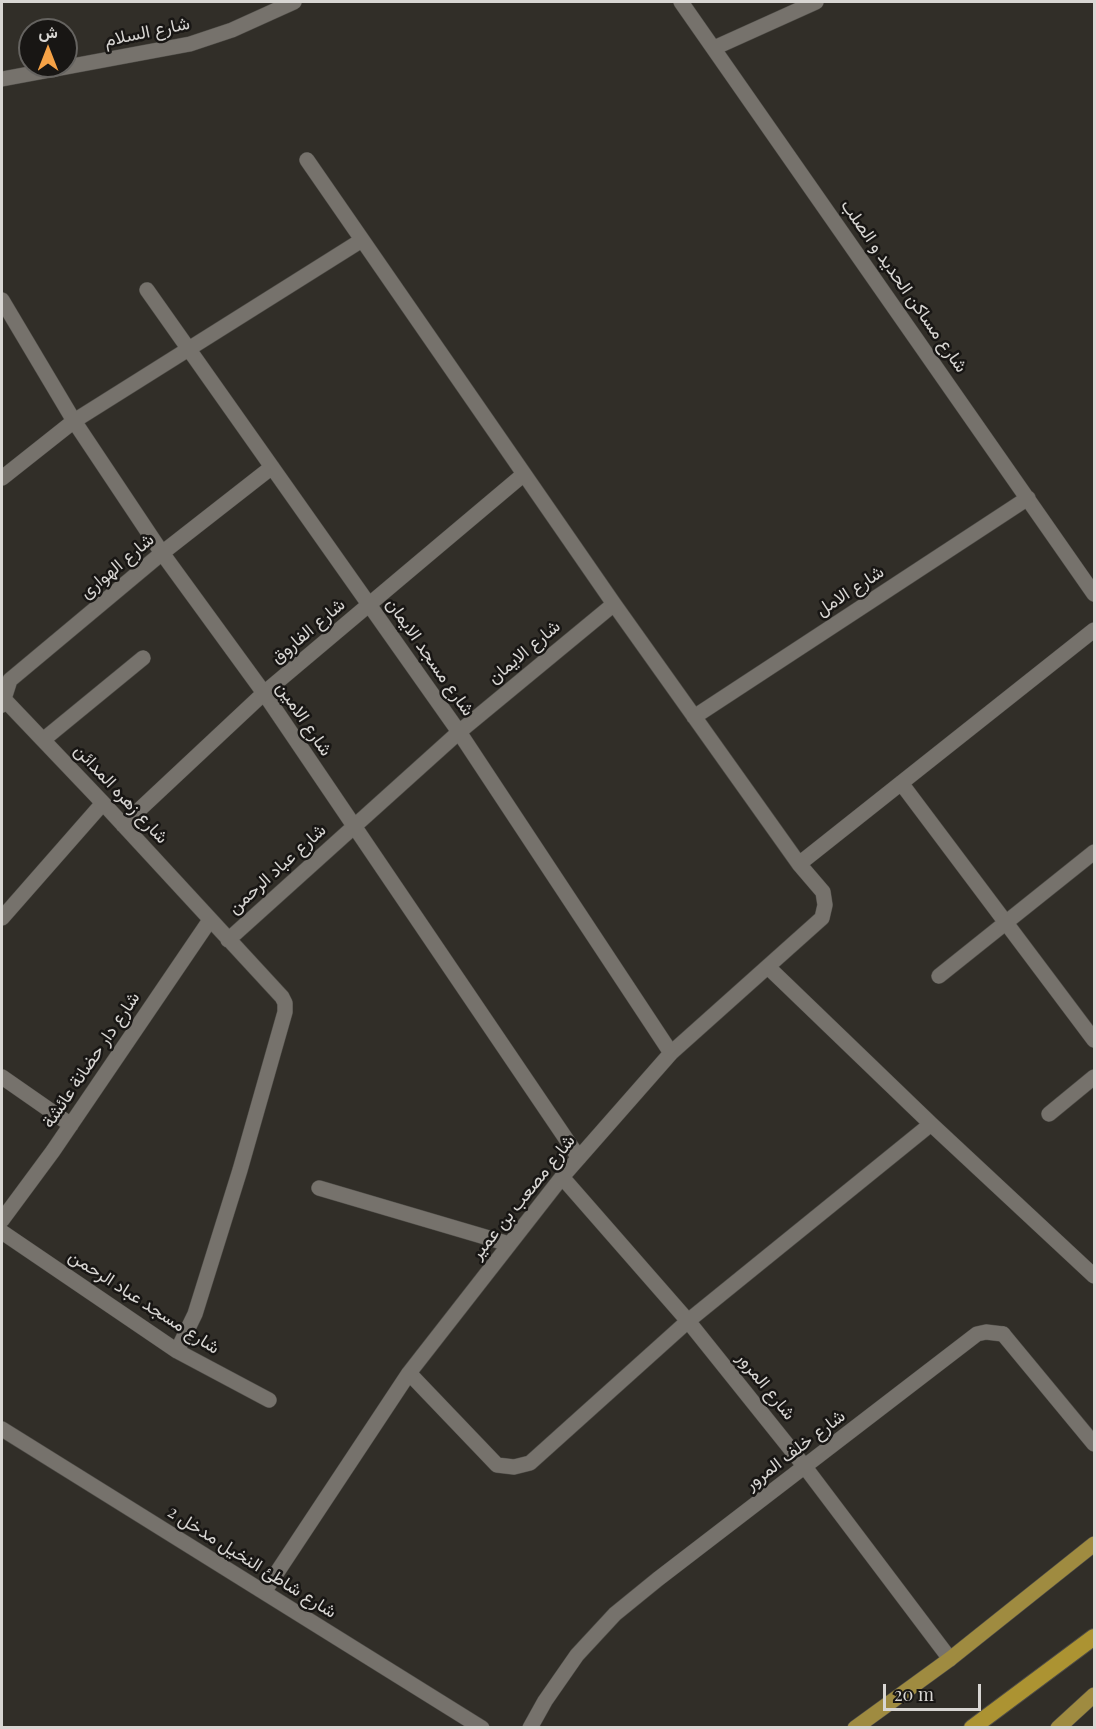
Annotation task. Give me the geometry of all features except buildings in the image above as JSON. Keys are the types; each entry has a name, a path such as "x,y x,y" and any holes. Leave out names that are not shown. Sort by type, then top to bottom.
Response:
{"highway":[{"path":"972,1728 1095,1637"}],"main road":[{"path":"855,1728 950,1659 1095,1544"},
{"path":"1058,1728 1095,1695"}],"street":[{"name":"شارع السلام","path":"2,79 190,44 232,30 294,2"},
{"name":"شارع مساكن الحديد و الصلب","path":"681,2 1095,594"},
{"path":"714,48 816,2"},
{"name":"شارع مصعب بن عمير","path":"264,1592 409,1372 561,1177 671,1053 822,918 823,892 799,864 614,604 307,160"},
{"path":"2,478 74,421 362,240"},
{"name":"شارع مسجد الايمان","path":"147,290 459,732 671,1053"},
{"name":"شارع الامين","path":"2,300 74,421 162,553 264,693 579,1158"},
{"name":"شارع الهوارى","path":"2,701 10,680 162,553 272,466"},
{"name":"شارع الفاروق","path":"123,825 264,693 524,474"},
{"name":"شارع الامل","path":"694,717 1028,498"},
{"name":"شارع الايمان","path":"353,827 459,732 614,604"},
{"path":"799,864 1095,630"},
{"path":"43,740 143,658"},
{"name":"شارع زهره المدائن","path":"2,701 103,803 282,997 285,1012 240,1170 195,1314 177,1351"},
{"path":"901,783 1095,1040"},
{"path":"2,918 103,803"},
{"name":"شارع عباد الرحمن","path":"228,939 353,827"},
{"path":"939,976 1095,852"},
{"name":"شارع دار حضانة عائشة","path":"2,1220 71,1125 210,920"},
{"path":"768,966 931,1124 1095,1276"},
{"path":"2,1077 71,1125"},
{"path":"1048,1114 1095,1077"},
{"path":"409,1372 497,1465 514,1467 530,1463 688,1321 931,1124"},
{"name":"شارع المرور","path":"561,1177 688,1321 806,1467 950,1659"},
{"path":"319,1188 510,1244"},
{"name":"شارع مسجد عباد الرحمن","path":"2,1232 177,1351 269,1400"},
{"name":"شارع خلف المرور","path":"530,1728 545,1701 577,1655 615,1614 977,1334 986,1332 1003,1334 1095,1444"},
{"name":"شارع شاطئ النخيل مدخل 2","path":"2,1429 482,1728"}]}
